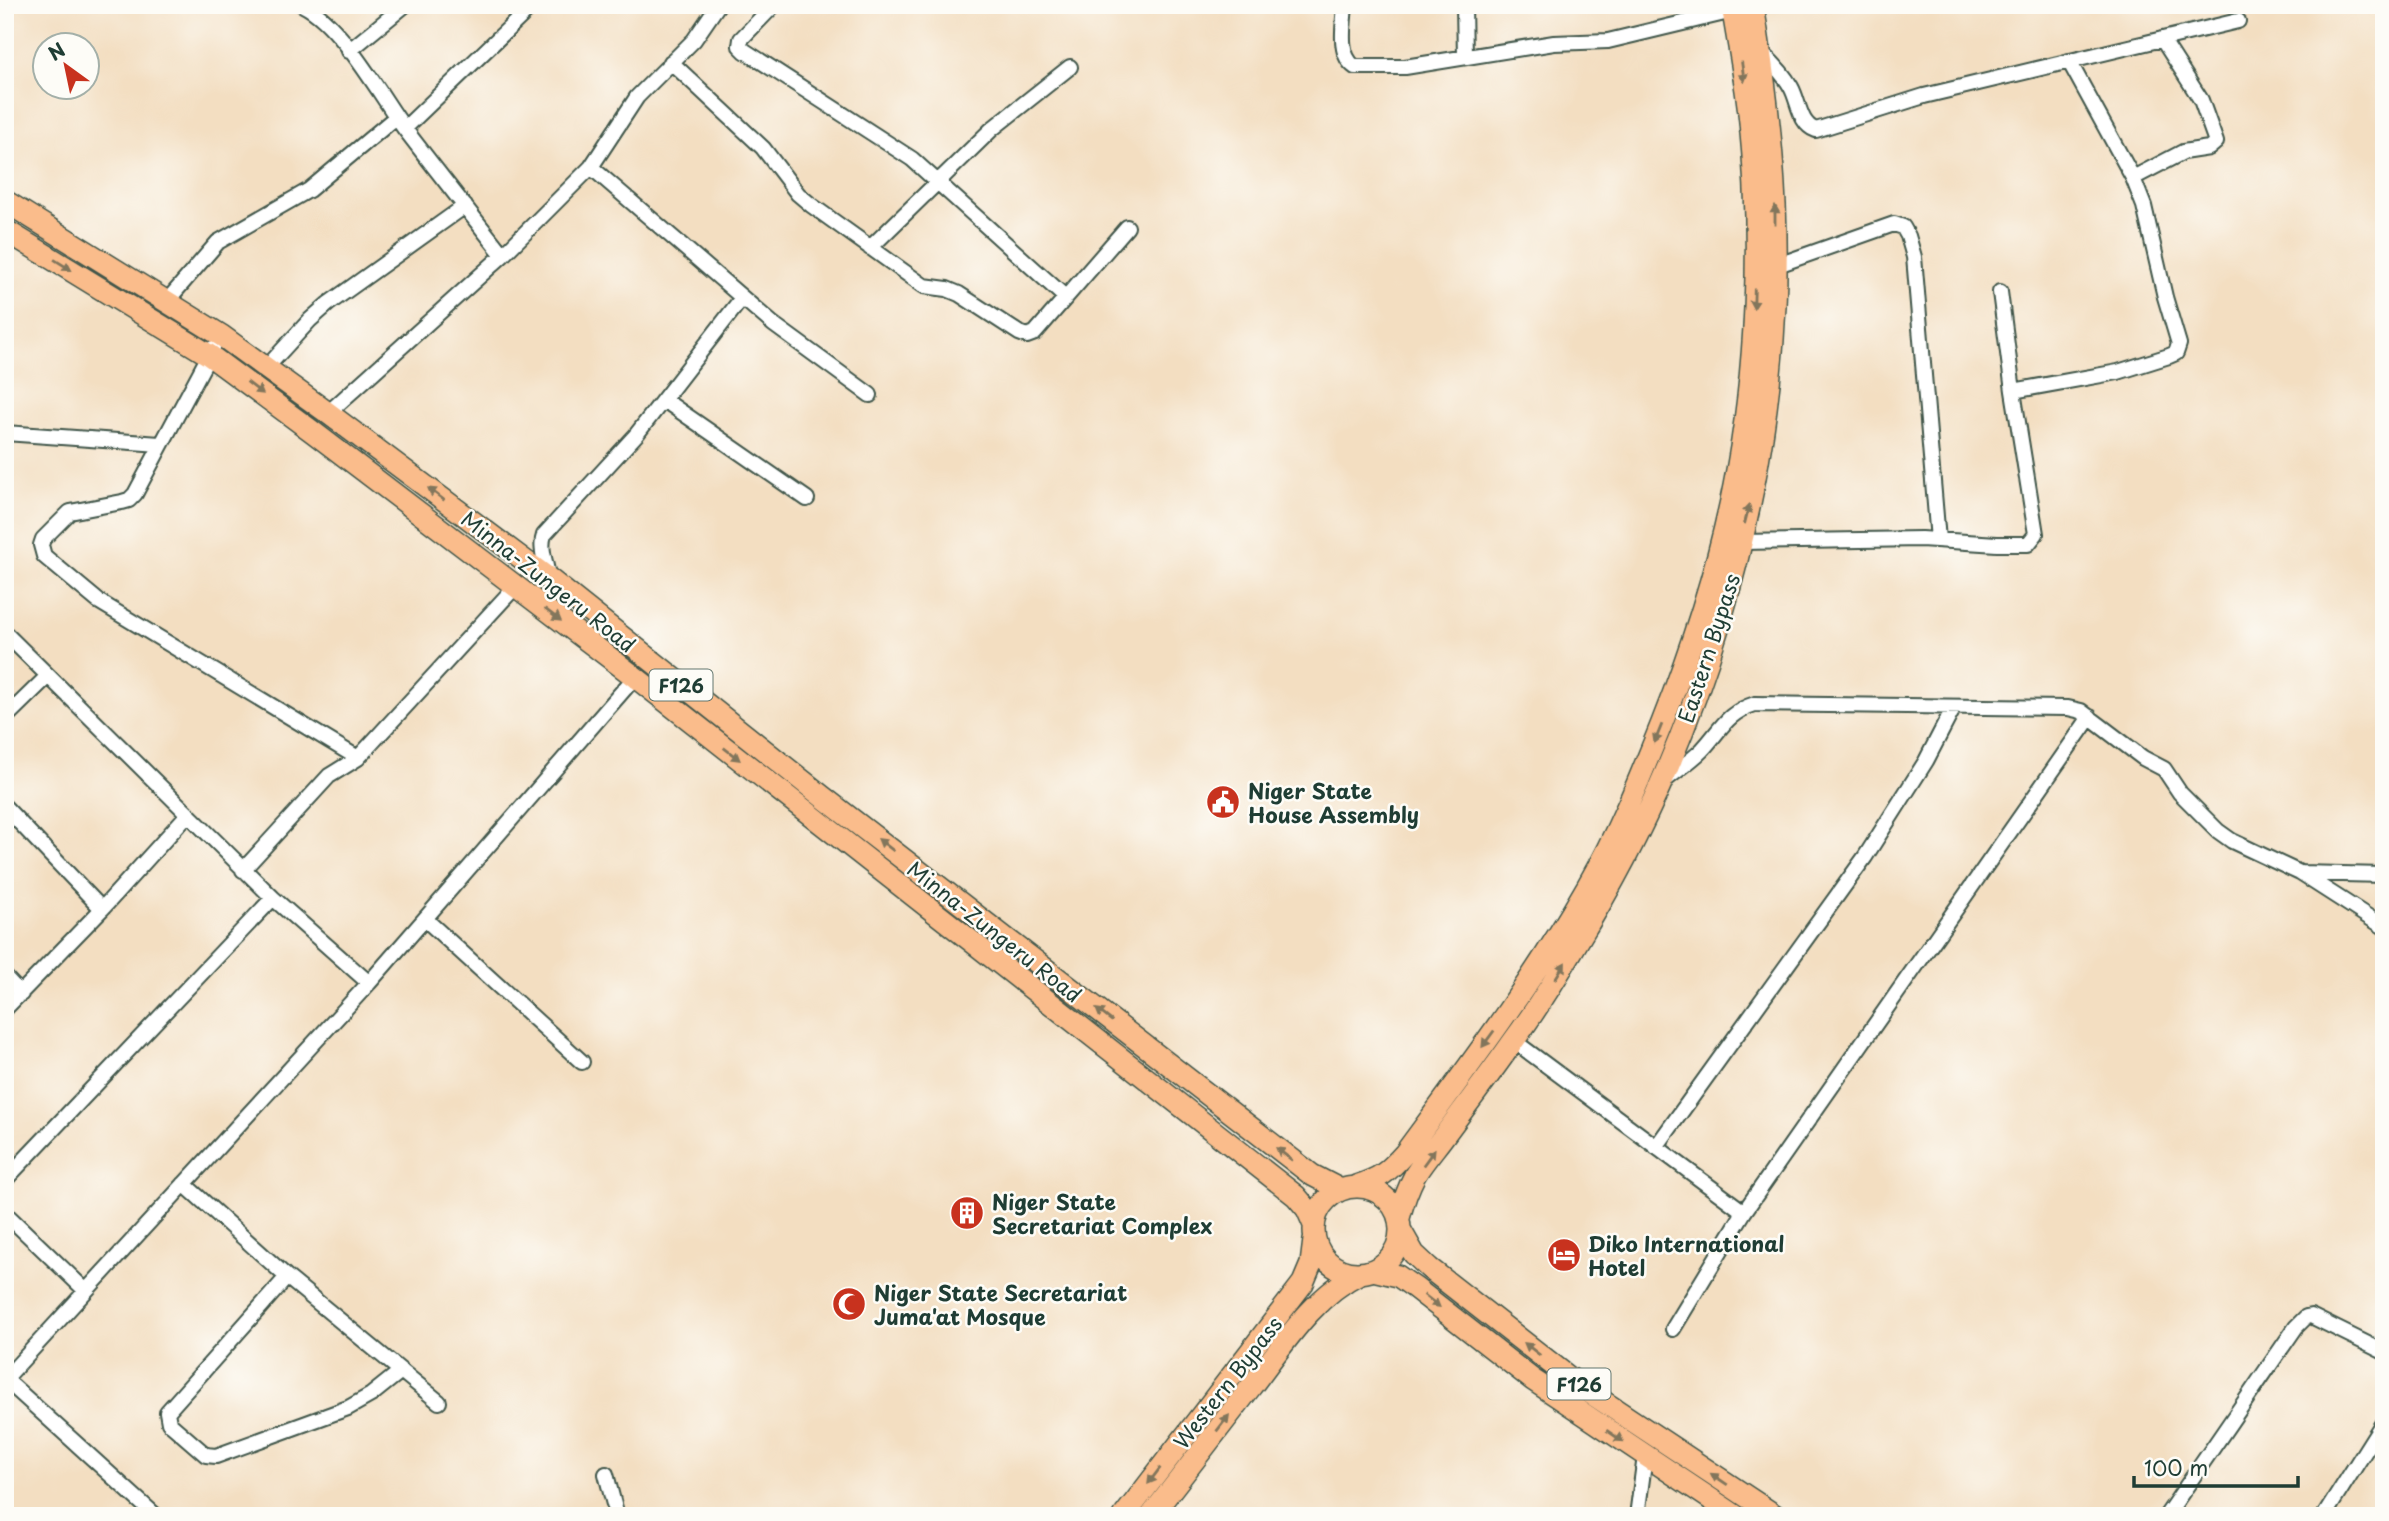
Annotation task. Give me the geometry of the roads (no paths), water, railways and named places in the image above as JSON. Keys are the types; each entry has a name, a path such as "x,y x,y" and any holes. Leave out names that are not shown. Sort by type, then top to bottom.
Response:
{"main road":[{"name":"Eastern Bypass","path":"1400,1224 1416,1174 1514,1041 1607,894 1660,785 1712,650 1753,489 1766,408 1775,306 1774,180 1770,118 1754,5"},
{"name":"Eastern Bypass","path":"1349,1188 1380,1178 1389,1172 1533,978 1589,884 1641,777 1684,667 1706,600 1734,486 1746,406 1755,302 1754,182 1750,122 1732,8"},
{"name":"Minna-Zungeru Road","path":"5,201 222,336 328,413 548,578 823,797 1311,1175 1349,1188"},
{"name":"Minna-Zungeru Road","path":"5,230 209,355 635,677 1296,1196 1307,1209 1314,1233"},
{"path":"809,815 823,797"},
{"name":"F126","path":"1349,1188 1370,1189 1383,1195 1393,1205 1415,1254 1429,1268 1544,1358 1637,1425 1776,1516"},
{"path":"1314,1233 1318,1210 1328,1198 1349,1188"},
{"path":"1366,1272 1384,1264 1393,1255 1398,1243 1400,1224"},
{"name":"F126","path":"1314,1233 1321,1254 1331,1265 1345,1272 1398,1276 1533,1380 1736,1516"},
{"name":"Western Bypass","path":"1124,1516 1303,1283 1311,1264 1314,1233"},
{"name":"Western Bypass","path":"1151,1516 1326,1294 1342,1282 1366,1272"}],"street":[{"path":"303,5 322,16 503,255"},
{"path":"349,51 405,5"},
{"path":"167,301 218,242 309,190 400,122 533,5"},
{"path":"328,413 503,255 591,167 637,97 694,40 718,5"},
{"path":"774,5 741,39 740,46 912,159 1065,297"},
{"path":"1345,5 1344,52 1349,63 1355,67 1405,66 1554,43 1608,41 1640,35 1732,8"},
{"path":"1464,5 1465,57"},
{"path":"1761,52 1779,69 1792,89 1804,122 1809,128 1816,130 1924,96 2238,20"},
{"path":"2133,178 2183,152 2209,148 2216,142 2201,100 2162,39"},
{"path":"2012,391 2118,372 2176,352 2179,344 2165,297 2150,224 2133,178 2069,61"},
{"path":"671,62 763,148 798,194 811,205 924,286 947,289 959,294 1027,336 1035,333 1127,227"},
{"path":"870,248 1002,120 1070,67"},
{"path":"591,167 773,324 870,395"},
{"path":"266,368 328,304 465,206"},
{"path":"1775,266 1894,224 1903,227 1914,257 1938,540"},
{"path":"1740,542 1938,540 2028,544 2034,539 2036,534 2012,391 2000,292"},
{"path":"548,578 548,567 541,543 544,535 636,435 742,298"},
{"path":"222,336 209,355 135,494 129,500 70,512 43,539 41,545 44,556 98,601 358,758"},
{"path":"664,400 807,499"},
{"path":"5,433 160,444"},
{"path":"243,870 329,776 358,758 515,587"},
{"path":"5,633 243,870 369,983"},
{"path":"5,718 48,676"},
{"path":"156,1516 5,1379 369,983 635,677"},
{"path":"1660,785 1701,751 1730,715 1755,704 2068,708 2081,711 2143,758 2164,769 2180,793 2225,836 2300,873 2384,927"},
{"path":"1656,1147 1865,857 1926,761 1954,707"},
{"path":"1673,1329 1744,1212 2090,717"},
{"path":"5,807 102,909"},
{"path":"5,1009 102,909 188,814"},
{"path":"2300,873 2384,875"},
{"path":"5,1180 273,898"},
{"path":"425,919 582,1062"},
{"path":"5,977 21,994"},
{"path":"1514,1041 1744,1212"},
{"path":"184,1184 287,1277 439,1402"},
{"path":"5,1213 85,1290"},
{"path":"287,1277 167,1412 169,1423 206,1455 216,1456 348,1408 371,1395 401,1371"},
{"path":"2166,1516 2306,1317 2311,1315 2384,1352"},
{"path":"2325,1516 2384,1421"},
{"path":"1637,1516 1645,1456"},
{"path":"606,1474 617,1516"}],"place":[{"name":"Niger State House Assembly","path":"1223,802"},
{"name":"Niger State Secretariat Complex","path":"967,1213"},
{"name":"Diko International Hotel","path":"1564,1255"},
{"name":"Niger State Secretariat Juma'at Mosque","path":"849,1304"}]}
